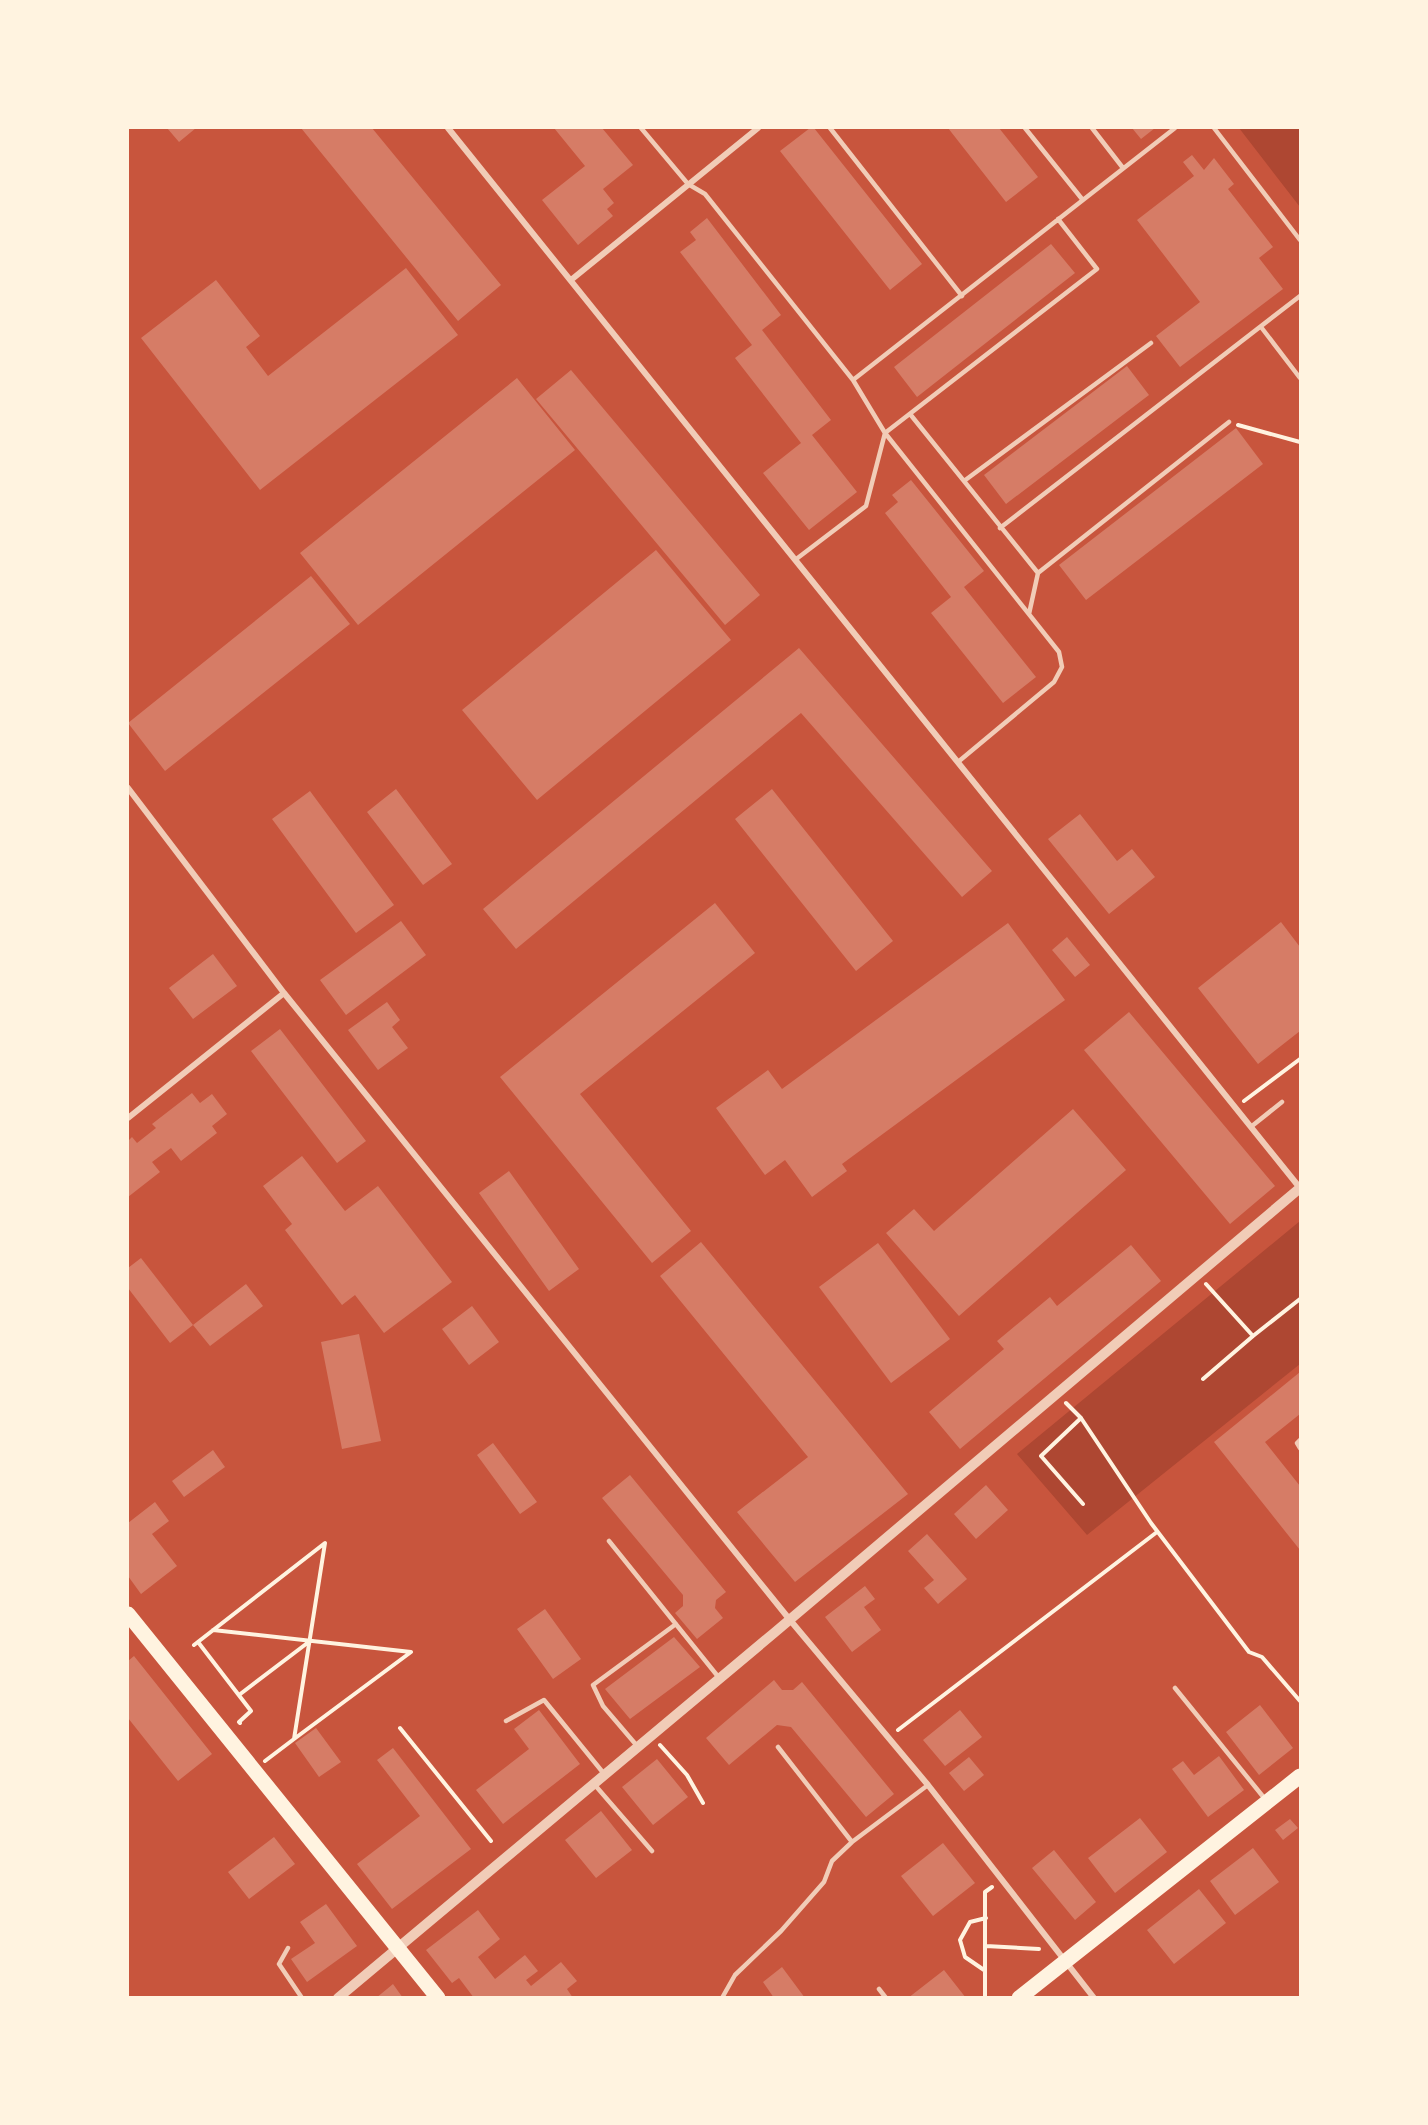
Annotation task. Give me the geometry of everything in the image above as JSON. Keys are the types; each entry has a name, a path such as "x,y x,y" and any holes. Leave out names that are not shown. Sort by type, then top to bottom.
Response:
{"main road":[{"path":"128,1614 438,1998"},
{"path":"1019,1998 1300,1776"}],"street":[{"path":"338,1998 720,1679 1300,1188 448,128"},
{"path":"571,280 758,128"},
{"path":"128,789 284,993 790,1620 928,1785 1094,1998"},
{"path":"128,1118 284,993"}],"lane":[{"path":"641,128 688,184 705,194 854,380 885,433 1059,652 1062,667 1054,682 958,762"},
{"path":"830,128 962,296"},
{"path":"1025,128 1082,199"},
{"path":"1092,128 1123,168"},
{"path":"854,380 1175,128"},
{"path":"1214,128 1300,240"},
{"path":"795,560 866,506 885,433 1097,269 1058,219"},
{"path":"1000,528 1300,296"},
{"path":"1261,327 1300,378"},
{"path":"964,482 1151,342"},
{"path":"910,414 1038,573"},
{"path":"1029,614 1038,573 1229,422"},
{"path":"1252,1126 1282,1102"},
{"path":"1300,1440 1297,1443 1300,1448"},
{"path":"609,1541 720,1679"},
{"path":"638,1747 603,1706 593,1685 676,1624"},
{"path":"1175,1688 1268,1803"},
{"path":"506,1721 544,1700 605,1775"},
{"path":"778,1747 852,1842"},
{"path":"594,1784 652,1851"},
{"path":"722,1998 735,1975 781,1931 824,1882 832,1861 852,1842 928,1785"},
{"path":"288,1948 279,1964 302,1998"},
{"path":"879,1989 886,1998"}],"path":[{"path":"1229,422 1300,442"},
{"path":"1236,1107 1300,1059"},
{"path":"1197,1275 1253,1336"},
{"path":"1203,1379 1300,1299"},
{"path":"1057,1394 1081,1418 1157,1532 1249,1652 1262,1657 1300,1701"},
{"path":"1081,1418 1041,1456 1083,1504"},
{"path":"888,1738 1157,1532"},
{"path":"213,1630 310,1641 378,1648 411,1652 294,1739 310,1641 325,1543 196,1643 251,1711 239,1722 245,1732"},
{"path":"239,1695 310,1641"},
{"path":"400,1728 491,1841"},
{"path":"652,1735 687,1775 703,1803"},
{"path":"258,1751 264,1761"},
{"path":"985,1998 986,1892 992,1887"},
{"path":"984,1970 972,1964 965,1957 960,1940 970,1922 986,1918"},
{"path":"986,1946 1039,1948"}],"shaded area":[{"path":"1239,128 1300,128 1300,207"},
{"path":"1300,1221 1300,1364 1087,1535 1017,1454"}],"building":[{"path":"167,128 196,128 179,142"},
{"path":"301,128 372,128 501,285 458,321"},
{"path":"554,128 602,128 633,165 603,189 614,203 607,209 613,216 578,245 542,200 585,166"},
{"path":"810,128 814,128 922,264 890,290 780,151"},
{"path":"948,128 999,128 1038,177 1006,202"},
{"path":"1132,128 1155,128 1141,139"},
{"path":"1192,155 1204,170 1214,158 1234,184 1228,189 1273,247 1259,258 1283,289 1180,367 1156,336 1200,302 1137,220 1194,176 1183,162"},
{"path":"707,218 781,315 762,330 831,420 812,435 857,492 809,530 763,473 801,443 735,358 752,345 680,252 696,240 690,232"},
{"path":"1051,244 1075,273 917,397 894,367"},
{"path":"406,268 458,335 260,490 141,338 216,280 260,336 246,347 268,376"},
{"path":"1127,366 1149,395 1006,504 984,475"},
{"path":"571,370 760,595 725,625 536,399"},
{"path":"517,378 575,450 358,625 300,553"},
{"path":"1236,428 1263,464 1086,600 1059,565"},
{"path":"911,480 984,571 964,587 1036,677 1003,703 931,613 951,597 885,513 898,502 892,495"},
{"path":"656,550 731,640 537,800 462,710"},
{"path":"311,576 350,624 165,771 128,723"},
{"path":"799,648 992,871 962,897 801,713 516,949 483,909"},
{"path":"396,789 452,864 423,885 367,812"},
{"path":"772,789 893,941 856,971 735,819"},
{"path":"310,791 394,905 356,933 272,819"},
{"path":"1080,814 1117,861 1132,849 1155,877 1109,914 1048,839"},
{"path":"715,903 755,953 580,1094 691,1231 652,1263 500,1077"},
{"path":"401,921 426,955 346,1015 320,980"},
{"path":"1281,922 1300,947 1300,1031 1258,1064 1198,988"},
{"path":"1008,923 1065,1000 842,1164 847,1171 812,1197 785,1160 765,1175 716,1108 768,1070 782,1089"},
{"path":"1067,937 1090,965 1075,977 1052,950"},
{"path":"213,954 237,986 193,1019 169,988"},
{"path":"387,1002 400,1020 392,1027 408,1048 378,1070 348,1030"},
{"path":"1129,1012 1275,1186 1230,1224 1084,1050"},
{"path":"280,1029 366,1141 337,1163 251,1051"},
{"path":"192,1093 200,1103 212,1094 227,1114 212,1126 217,1133 181,1161 171,1148 152,1162 160,1172 128,1197 128,1141 132,1137 137,1143 156,1128 152,1124"},
{"path":"1073,1109 1126,1170 959,1316 886,1233 914,1209 934,1231"},
{"path":"302,1156 345,1211 378,1186 452,1282 384,1333 355,1295 342,1305 285,1230 292,1224 263,1186"},
{"path":"509,1171 579,1269 549,1291 479,1193"},
{"path":"701,1242 908,1494 795,1582 737,1512 808,1457 660,1276"},
{"path":"878,1243 950,1339 891,1383 819,1287"},
{"path":"1131,1245 1161,1281 960,1449 929,1412 1004,1349 997,1341 1050,1297 1057,1306"},
{"path":"141,1258 193,1325 170,1343 128,1288 128,1268"},
{"path":"246,1284 263,1306 210,1346 193,1325"},
{"path":"472,1306 499,1342 469,1365 442,1329"},
{"path":"359,1334 381,1441 342,1449 321,1342"},
{"path":"1300,1372 1300,1414 1265,1442 1300,1486 1300,1550 1214,1442"},
{"path":"493,1443 537,1502 520,1514 477,1455"},
{"path":"213,1450 225,1467 184,1497 172,1481"},
{"path":"630,1475 726,1592 716,1600 715,1608 723,1618 697,1639 675,1613 683,1606 683,1595 602,1498"},
{"path":"986,1485 1008,1510 976,1539 954,1514"},
{"path":"155,1502 169,1521 152,1534 177,1566 141,1594 128,1576 128,1523"},
{"path":"927,1534 967,1579 938,1604 924,1588 934,1580 908,1551"},
{"path":"865,1586 875,1599 864,1607 881,1630 852,1652 825,1617"},
{"path":"545,1609 581,1659 553,1679 517,1629"},
{"path":"674,1637 700,1667 630,1719 605,1689"},
{"path":"134,1656 212,1754 178,1781 128,1718 128,1661"},
{"path":"774,1680 782,1690 793,1690 802,1682 894,1794 866,1817 791,1727 777,1725 729,1765 706,1738"},
{"path":"1260,1705 1293,1748 1259,1775 1226,1732"},
{"path":"539,1710 580,1764 503,1824 476,1790 529,1749 514,1729"},
{"path":"960,1710 982,1737 945,1766 923,1740"},
{"path":"316,1728 341,1762 319,1777 295,1743"},
{"path":"393,1748 471,1849 392,1909 357,1864 420,1816 377,1760"},
{"path":"1219,1756 1244,1790 1208,1817 1172,1769 1183,1761 1194,1775"},
{"path":"969,1757 984,1775 964,1791 949,1773"},
{"path":"657,1759 688,1797 653,1825 622,1787"},
{"path":"601,1811 632,1850 596,1878 565,1840"},
{"path":"1140,1818 1167,1852 1115,1893 1088,1858"},
{"path":"1290,1819 1298,1828 1283,1840 1275,1830"},
{"path":"274,1837 295,1864 249,1899 228,1872"},
{"path":"943,1843 975,1883 933,1916 901,1876"},
{"path":"1253,1848 1279,1882 1235,1915 1210,1881"},
{"path":"1054,1850 1096,1902 1075,1920 1032,1868"},
{"path":"1199,1889 1226,1923 1174,1964 1147,1930"},
{"path":"326,1904 357,1946 307,1982 291,1959 315,1943 300,1922"},
{"path":"478,1910 500,1939 478,1957 495,1979 525,1955 538,1971 526,1980 531,1986 561,1962 577,1981 567,1989 573,1998 474,1998 459,1978 452,1983 426,1950"},
{"path":"782,1967 805,1998 774,1998 763,1982"},
{"path":"944,1970 966,1998 908,1998"},
{"path":"393,1984 403,1998 376,1998 387,1989"}]}
